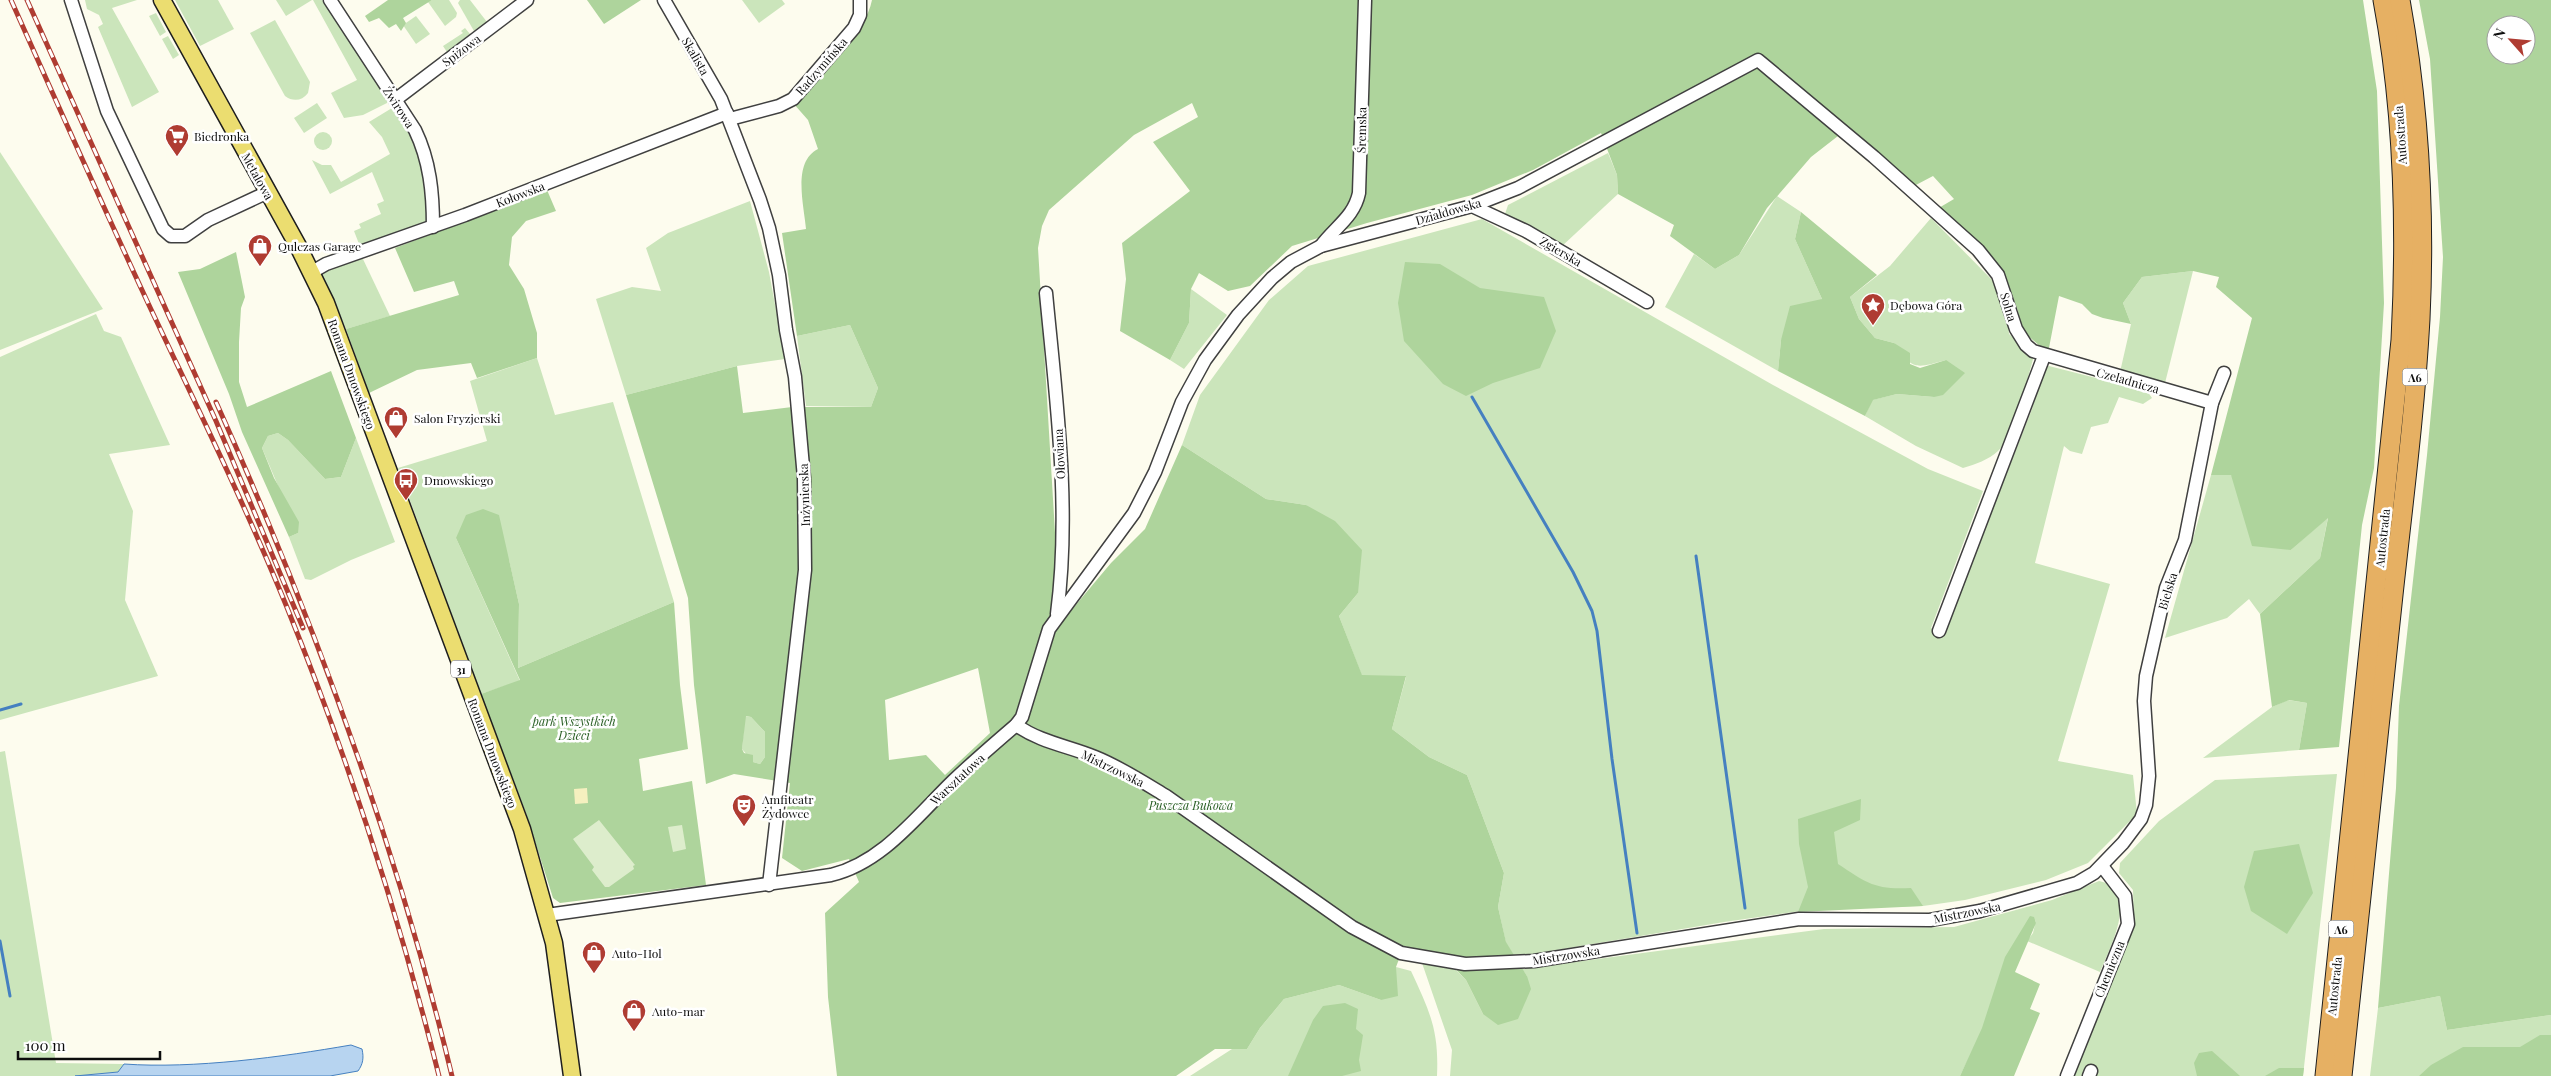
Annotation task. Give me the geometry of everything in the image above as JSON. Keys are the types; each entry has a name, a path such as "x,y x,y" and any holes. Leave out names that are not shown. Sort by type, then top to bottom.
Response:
{"highway":[{"name":"Autostrada","path":"2342,1076 2404,288 2401,150 2395,81 2383,0"},
{"name":"Autostrada","path":"2368,753 2410,430 2420,302 2422,233 2418,147 2411,70 2400,0"},
{"name":"Autostrada","path":"2325,1076 2365,782"}],"main road":[{"name":"Metalowa","path":"162,0 312,272"},
{"name":"Romana Dmowskiego","path":"312,272 512,802 547,915 556,958 572,1076"}],"street":[{"path":"71,0 92,70 110,118 163,229 167,233 175,236 185,236 208,220 268,192"},
{"name":"Żwirowa","path":"330,0 423,147 430,172 433,227"},
{"name":"Spiżowa","path":"395,100 527,0"},
{"name":"Skalista","path":"664,0 728,116"},
{"name":"Radzymińska","path":"728,116 773,108 793,99 854,28 860,15 860,0"},
{"name":"Śremska","path":"1321,246 1349,216 1356,204 1359,192 1365,0"},
{"name":"Działdowska","path":"1182,402 1205,360 1255,294 1292,262 1321,246 1472,206 1518,188 1758,60"},
{"name":"Solna","path":"1758,60 1874,157 1978,250 1998,274 2020,337 2033,352 2044,356"},
{"name":"Kołowska","path":"312,272 326,264 433,227 728,116"},
{"name":"Inżynierska","path":"728,116 769,228 779,275 786,330 796,377 804,478 805,570 769,885"},
{"name":"Zgierska","path":"1472,206 1526,231 1648,302"},
{"name":"Ołowiana","path":"1046,293 1059,434 1062,502 1063,566 1056,616"},
{"path":"1939,631 2044,356"},
{"name":"Czeladnicza","path":"2044,356 2212,403"},
{"name":"Bielska","path":"2144,813 2149,787 2144,701 2146,676 2166,588 2185,540 2212,403 2224,373"},
{"name":"Warsztatowa","path":"547,915 831,875 862,864 885,846 1016,725 1027,703 1044,641 1056,616 1134,513 1155,472 1182,402"},
{"name":"Mistrzowska","path":"1016,725 1036,737 1096,757 1147,784 1352,928 1401,953 1439,961 1486,965 1534,961 1799,919 1884,921 1950,917 2052,891 2082,881 2102,866 2132,833 2144,813"},
{"name":"Chemiczna","path":"2067,1076 2128,924 2125,896 2102,866"}],"green space":[{"path":"85,0 137,0 112,8 159,92 132,107 98,27 103,24 99,15 87,9"},
{"path":"175,0 218,0 234,29 200,46"},
{"path":"276,0 312,0 286,16"},
{"path":"313,0 322,0 389,102 363,115 344,118 331,93 357,80"},
{"path":"388,0 432,0 403,18 406,23 401,31 396,24 389,28 379,18 369,22 365,16"},
{"path":"432,0 449,0 457,13 456,17 445,26 428,2"},
{"path":"460,0 470,0 487,22 474,31 458,3"},
{"path":"587,0 641,0 604,24"},
{"path":"742,0 782,0 785,4 759,23"},
{"name":"Puszcza Bukowa","path":"872,0 2363,0 2377,91 2384,303 2374,468 2362,525 2339,747 2299,750 2307,703 2289,700 2272,707 2260,614 2320,558 2328,518 2291,550 2252,546 2231,475 2211,475 2252,318 2216,287 2219,277 2193,271 2142,277 2123,303 2131,324 2092,314 2082,304 2059,296 2048,353 2020,329 2018,311 2007,281 1937,209 1954,199 1933,176 1914,186 1850,131 1838,136 1811,157 1767,208 1739,255 1715,269 1670,236 1674,225 1618,194 1617,175 1601,133 1533,170 1472,195 1367,223 1292,246 1250,286 1228,291 1199,273 1191,289 1189,323 1170,360 1120,331 1126,279 1122,243 1190,191 1153,142 1198,117 1192,103 1134,135 1049,210 1042,226 1038,248 1057,566 1056,597 1069,613 1111,563 1145,529 1182,445 1266,499 1306,505 1335,521 1362,550 1358,593 1339,616 1362,675 1406,676 1392,729 1429,757 1467,775 1504,873 1498,907 1506,942 1527,976 1531,989 1518,1019 1498,1025 1483,1014 1466,980 1443,956 1404,946 1396,967 1398,996 1381,1000 1339,985 1284,999 1260,1028 1247,1049 1215,1049 1176,1076 837,1076 828,997 825,913 859,882 849,859 802,871 782,858 790,783 734,774 706,784 694,685 688,598 626,395 737,366 743,413 792,407 871,407 878,388 850,325 797,336 782,233 806,229 802,197 802,174 810,155 818,149 808,120 793,103 840,56 861,27","holes":["978,668 990,733 945,775 926,755 889,760 885,700","746,716 751,717 765,732 765,757 760,764 753,762 753,755 744,753 742,749"]},
{"path":"2419,0 2551,0 2551,1015 2447,1030 2440,996 2378,1008 2396,788 2399,706 2427,455 2440,317 2443,257 2430,59"},
{"path":"156,13 166,32 160,36 149,16"},
{"path":"416,16 430,34 416,44 403,25"},
{"path":"275,20 310,82 306,96 297,100 285,96 250,33"},
{"path":"465,28 470,34 447,52 443,46 463,33 461,31"},
{"path":"168,36 179,55 173,59 162,39"},
{"path":"317,103 327,118 304,133 294,118"},
{"path":"392,108 418,146 423,163 428,222 361,249 354,231 361,228 359,224 381,214 377,204 384,201 372,172 330,194 312,160 322,165 331,165 341,182 390,154 382,137 369,122"},
{"path":"323,132 329,135 332,141 329,147 323,150 317,147 314,141 317,135"},
{"path":"0,152 103,309 0,350"},
{"path":"1608,153 1617,175 1618,194 1561,247 1505,214 1508,205"},
{"path":"547,190 556,211 526,221 512,237 509,265 524,289 537,333 537,358 477,378 471,363 417,370 369,393 346,329 459,295 454,281 414,292 395,248"},
{"path":"1777,196 1801,212 1795,239 1822,299 1781,340 1778,371 1665,307 1694,254 1715,269 1739,255"},
{"path":"750,201 769,272 785,359 737,366 626,395 596,299 632,287 661,291 646,248 668,233"},
{"path":"1801,212 1877,275 1850,297 1859,319 1875,338 1894,343 1910,353 1910,364 1920,368 1946,360 1965,373 1943,395 1934,397 1897,394 1873,400 1865,416 1778,371 1781,340 1790,306 1822,299 1795,239"},
{"path":"1931,218 1997,285 2007,311 2009,334 2034,355 2014,421 2003,444 1990,457 1963,468 1916,446 1865,416 1872,400 1897,394 1934,397 1946,360 1920,366 1910,363 1894,343 1875,338 1859,319 1850,297 1890,266"},
{"path":"1482,219 1773,385 1928,469 1983,491 1931,628 1943,635 2032,409 2045,365 2147,391 2152,398 2143,404 2119,397 2108,423 2091,427 2082,454 2070,451 2064,446 2035,563 2110,584 2058,761 2133,775 2137,814 2088,863 2046,880 1965,900 1923,906 1815,909 1724,922 1515,957 1506,943 1498,907 1504,873 1467,775 1429,757 1392,729 1406,677 1362,676 1339,616 1358,593 1306,505 1266,499 1182,445 1200,395 1269,300 1308,266"},
{"path":"236,252 245,297 241,308 239,382 247,407 331,371 356,438 341,477 325,479 288,440 278,433 268,436 262,448 274,478 299,522 298,533 289,537 242,432 229,394 178,272 200,269"},
{"path":"362,257 390,316 346,329 321,272"},
{"path":"1405,262 1440,264 1480,288 1544,297 1556,331 1540,368 1493,383 1466,396 1443,384 1404,341 1398,303"},
{"path":"2193,271 2165,383 2120,372 2131,324 2123,303 2142,277"},
{"path":"1191,289 1227,315 1184,369 1170,360 1189,323"},
{"path":"96,314 104,331 121,337 170,445 109,454 133,511 125,600 158,676 0,720 0,357"},
{"path":"850,325 878,388 871,407 806,406 797,336"},
{"path":"537,358 555,415 613,402 674,602 518,668 519,604 509,560 456,538 520,681 481,694 398,468 487,441 470,381"},
{"path":"278,433 288,440 325,479 341,477 356,438 395,542 351,560 311,580 305,579 289,537 298,533 262,448 268,436"},
{"path":"2211,475 2231,475 2291,550 2328,517 2320,558 2260,614 2249,599 2227,618 2165,638"},
{"name":"park Wszystkich Dzieci","path":"483,509 499,515 519,604 518,668 674,602 680,685 688,749 639,759 643,791 692,781 706,885 560,903 553,898 526,813 481,694 520,680 456,538 466,515"},
{"path":"2288,700 2307,703 2299,750 2203,758 2272,707"},
{"path":"745,716 751,717 765,732 765,757 760,764 753,762 742,749"},
{"path":"5,751 56,1063 124,1064 118,1072 75,1076 0,1076 0,752"},
{"path":"2337,774 2303,1076 2074,1076 2134,926 2133,890 2119,873 2120,863 2159,821 2215,780"},
{"path":"1861,799 1860,820 1834,832 1838,864 1872,884 1888,888 1911,888 1923,906 1798,912 1808,887 1799,844 1798,819"},
{"path":"599,820 635,865 633,866 634,869 609,887 605,887 592,870 594,867 573,839"},
{"path":"682,825 686,849 673,852 668,827"},
{"path":"2299,844 2313,893 2287,934 2251,911 2244,887 2254,851"},
{"path":"2099,881 2112,886 2118,895 2120,907 2115,935 2100,972 2027,941 2033,933 2036,920 1960,1076 1450,1076 1452,1050 1422,963 1455,969 1466,980 1483,1014 1527,976 1522,969 1824,929 1954,927 2052,900"},
{"path":"2030,916 2034,917 2036,923 2015,972 2040,984 2030,1009 2040,1013 2014,1076 1960,1076 1982,1028 2005,957"},
{"path":"1396,967 1411,971 1428,1010 1435,1033 1437,1076 1190,1076 1232,1049 1247,1049 1260,1028 1284,999 1339,985 1381,1000"},
{"path":"2440,996 2447,1030 2551,1015 2551,1076 2370,1076 2378,1008"},
{"path":"1345,1003 1358,1009 1356,1029 1363,1035 1359,1060 1361,1071 1342,1076 1288,1076 1313,1020 1323,1006"},
{"path":"2540,1035 2551,1035 2551,1076 2419,1076 2431,1065 2463,1047 2520,1047"},
{"path":"2212,1051 2240,1076 2197,1076 2194,1063 2199,1053"},
{"path":"2279,1068 2304,1068 2303,1076 2265,1076"}],"sand":[{"path":"587,788 588,803 575,804 574,789"}],"water":[{"path":"351,1045 362,1049 363,1061 358,1071 330,1076 75,1076 118,1072 124,1064 179,1065 238,1061"}],"waterway":[{"path":"1472,397 1573,572 1592,611 1597,631 1612,759 1637,933"},
{"path":"1696,556 1745,908"},
{"path":"0,710 21,704"},
{"path":"0,941 10,996"}],"railway":[{"path":"11,0 130,265 236,491 286,605 309,663 371,838 407,956 439,1076"},
{"path":"27,0 216,421 303,628"},
{"path":"216,402 286,567 350,733 405,903 430,989 452,1076"}],"place":[{"name":"Biedronka","path":"177,157"},
{"name":"Qulczas Garage","path":"260,267"},
{"name":"Dębowa Góra","path":"1873,326"},
{"name":"Salon Fryzjerski","path":"396,439"},
{"name":"Dmowskiego","path":"406,501"},
{"name":"Amfiteatr Żydowce","path":"744,827"},
{"name":"Auto-Hol","path":"594,974"},
{"name":"Auto-mar","path":"634,1032"}]}
